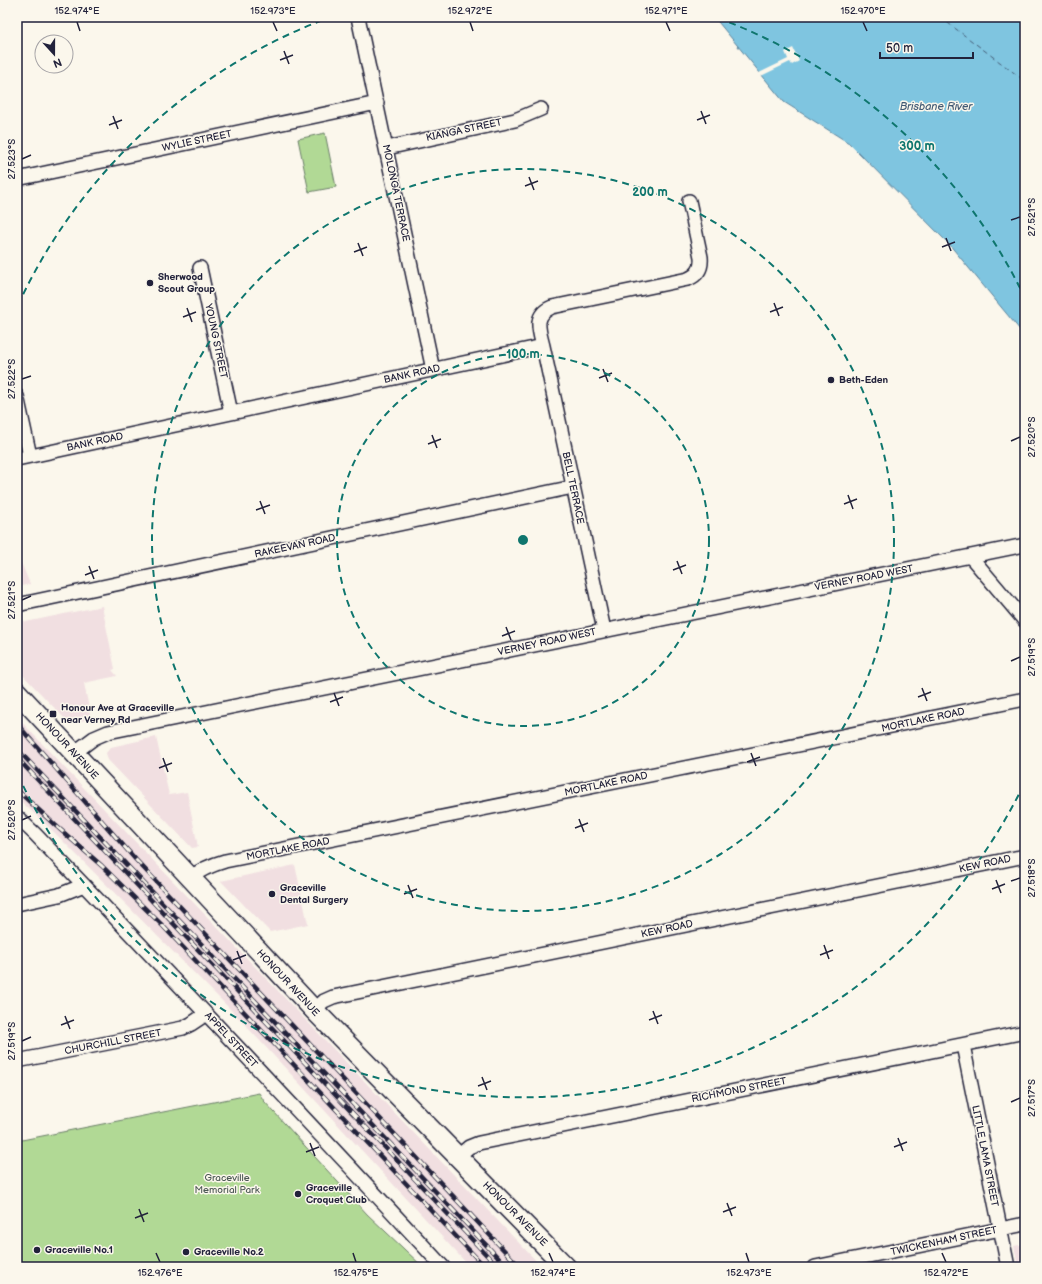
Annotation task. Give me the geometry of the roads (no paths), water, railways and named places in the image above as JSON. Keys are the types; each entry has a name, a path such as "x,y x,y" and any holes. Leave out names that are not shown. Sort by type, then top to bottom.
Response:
{"main road":[{"name":"HONOUR AVENUE","path":"17,692 314,1010 566,1267"}],"street":[{"name":"MOLONGA TERRACE","path":"358,17 387,148 432,370"},
{"name":"WYLIE STREET","path":"17,179 377,103"},
{"name":"KIANGA STREET","path":"387,148 515,120 541,109"},
{"path":"543,346 538,322 542,314 548,309 556,306 688,279 696,274 701,266 701,257 689,201"},
{"name":"YOUNG STREET","path":"200,268 231,413"},
{"name":"BANK ROAD","path":"17,459 543,346"},
{"name":"BELL TERRACE","path":"543,346 604,630"},
{"path":"17,396 30,456"},
{"name":"RAKEEVAN ROAD","path":"17,605 573,487"},
{"name":"VERNEY ROAD WEST","path":"74,753 94,738 108,732 1025,545"},
{"path":"970,556 1025,621"},
{"name":"MORTLAKE ROAD","path":"190,878 213,864 1025,699"},
{"name":"APPEL STREET","path":"17,817 84,885 443,1267"},
{"name":"KEW ROAD","path":"314,1010 324,1001 333,997 1025,856"},
{"path":"17,904 60,895 84,885"},
{"name":"CHURCHILL STREET","path":"17,1061 182,1028 206,1014"},
{"name":"RICHMOND STREET","path":"457,1157 469,1147 479,1143 1025,1032"},
{"name":"LITTLE LAMA STREET","path":"963,1045 1008,1267"},
{"name":"TWICKENHAM STREET","path":"815,1267 1025,1224"}],"water":[{"name":"Brisbane River","path":"714,17 1025,17 1025,336 949,244 849,143 784,102"}],"railway":[{"path":"17,724 136,860 520,1267"},
{"path":"17,749 507,1267"},
{"path":"17,758 498,1267"},
{"path":"17,790 102,866 161,924 485,1267"}],"place":[{"name":"Sherwood Scout Group","path":"150,283"},
{"name":"Beth-Eden","path":"831,380"},
{"name":"Honour Ave at Graceville near Verney Rd","path":"53,714"},
{"name":"Graceville Dental Surgery","path":"272,894"},
{"name":"Graceville Croquet Club","path":"298,1194"},
{"name":"Graceville No.1","path":"37,1250"},
{"name":"Graceville No.2","path":"186,1252"}],"park label":[{"name":"Graceville Memorial Park","path":"227,1184"}]}
